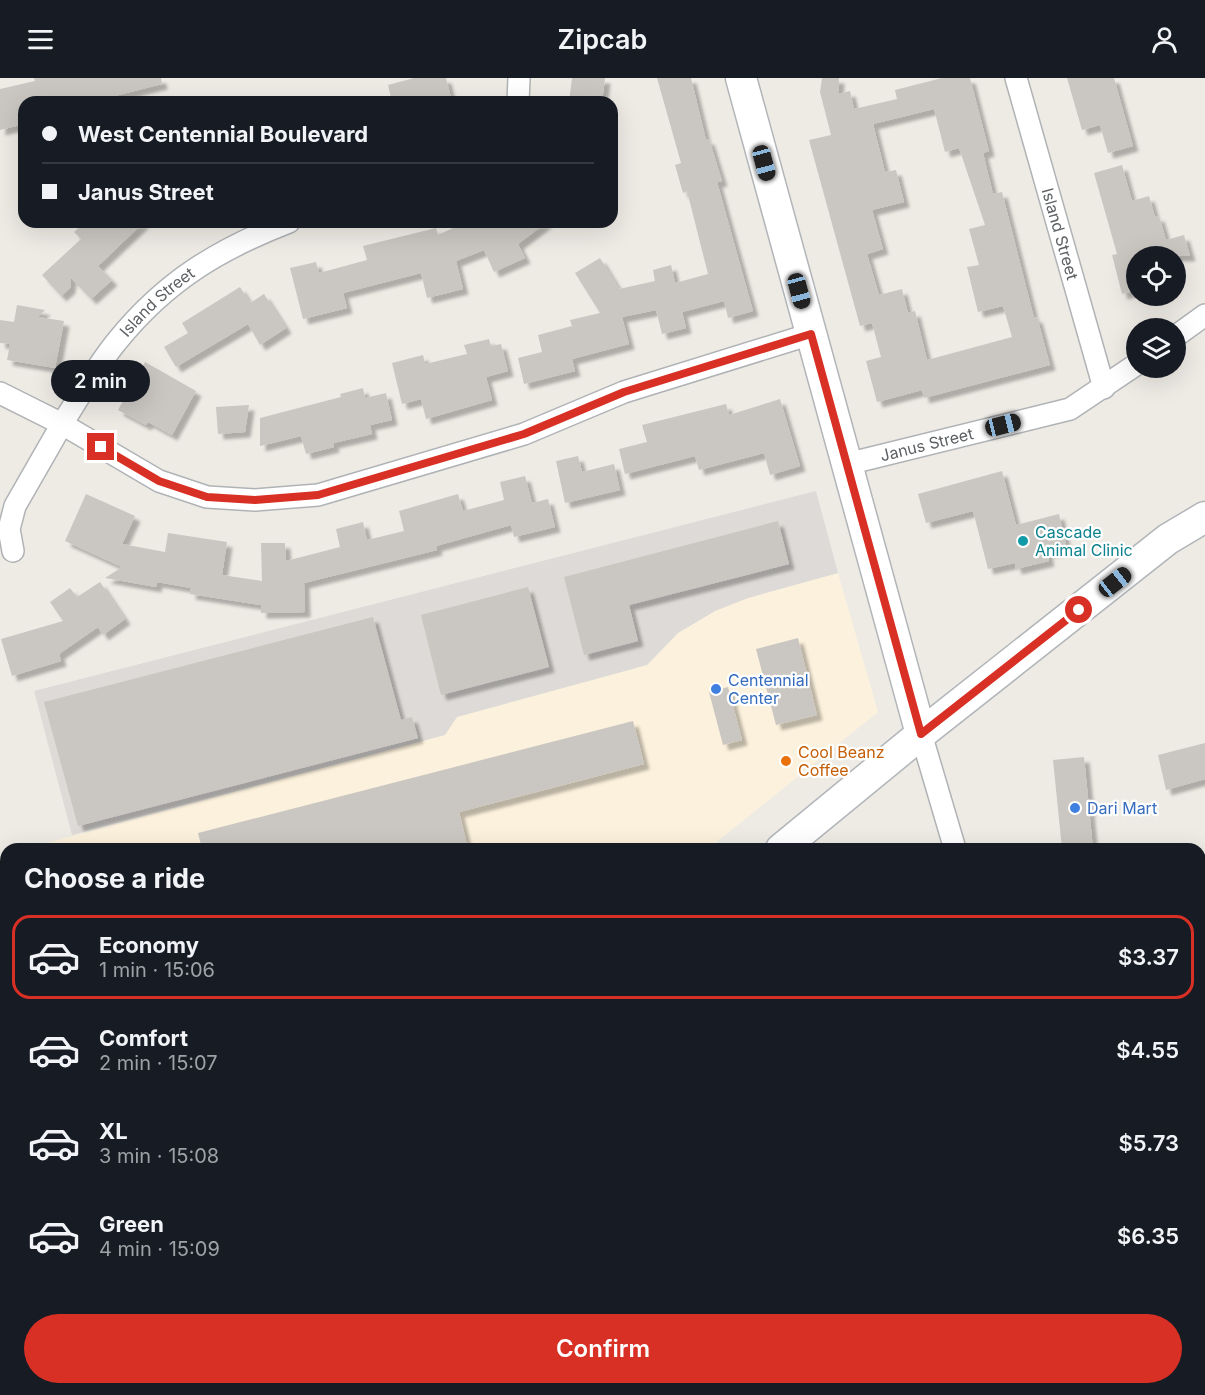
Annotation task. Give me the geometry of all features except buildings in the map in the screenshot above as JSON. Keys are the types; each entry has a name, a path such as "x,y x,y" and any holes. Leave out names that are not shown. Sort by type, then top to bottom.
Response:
{"street":[{"path":"518,96 519,78"},
{"path":"741,78 921,734 953,843"},
{"name":"Island Street","path":"1016,78 1104,388"},
{"name":"Island Street","path":"62,424 117,341 152,302 192,269 241,241 274,228"},
{"path":"1186,329 1205,315"},
{"path":"0,393 62,424 159,481 207,497 255,500 318,495 524,434 624,392 811,334"},
{"name":"Janus Street","path":"847,464 1070,409 1126,372"},
{"path":"13,550 9,529 15,506 62,424"},
{"path":"788,843 921,734 1168,540 1205,517"}],"shaded area":[{"path":"816,491 838,573 748,598 715,611 678,633 647,665 457,717 445,735 72,835 34,691"},
{"name":"Centennial Center","path":"838,573 878,712 715,843 47,843 444,735 457,717 647,665 678,633 715,611 748,598"}],"place":[{"name":"Cascade Animal Clinic","path":"1023,541"},
{"name":"Centennial Center","path":"716,689"},
{"name":"Cool Beanz Coffee","path":"786,761"},
{"name":"Dari Mart","path":"1075,808"}],"route":[{"path":"101,447 159,481 207,497 255,500 318,495 524,434 624,392 811,334 921,734 1079,610"}]}
